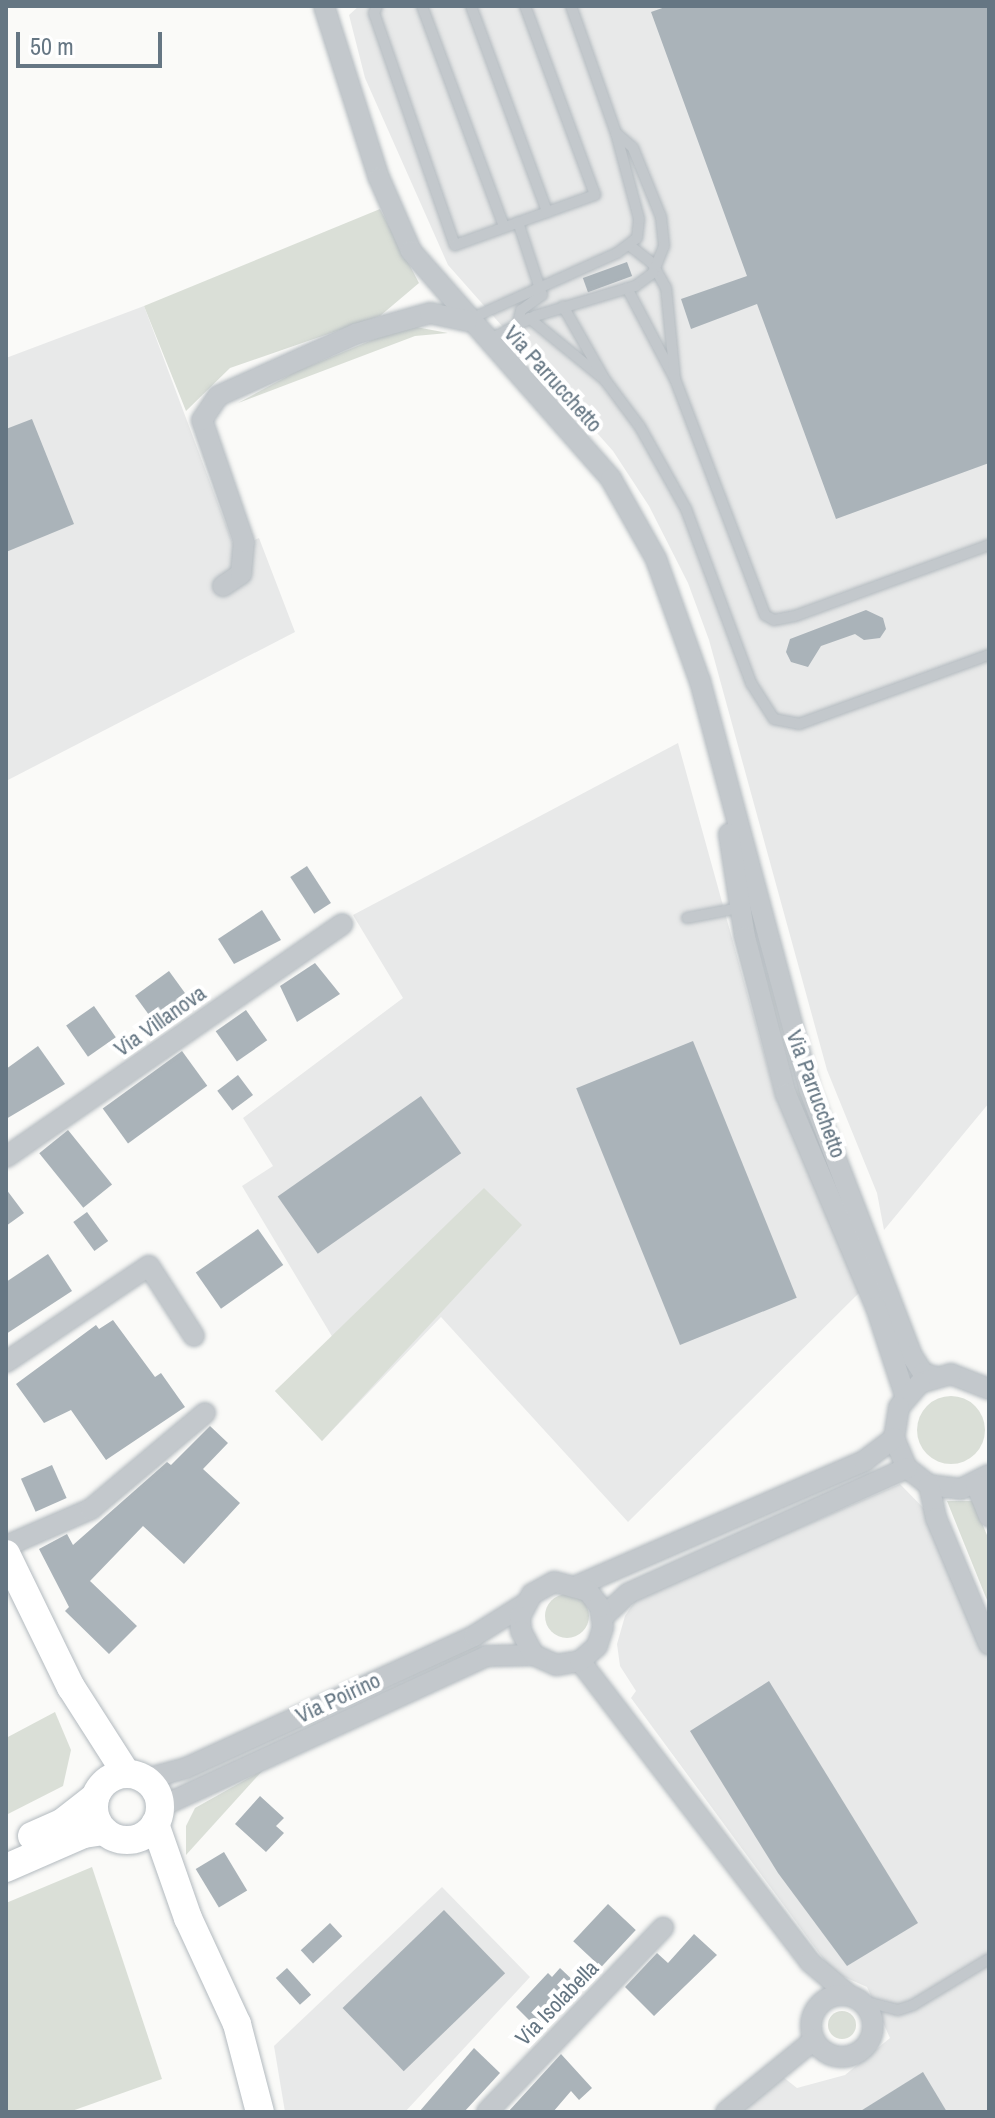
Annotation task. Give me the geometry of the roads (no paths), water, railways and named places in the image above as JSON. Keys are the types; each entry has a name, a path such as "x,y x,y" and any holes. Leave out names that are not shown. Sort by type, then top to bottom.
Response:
{"main road":[{"path":"6,1554 71,1687 136,1776 158,1815 188,1918 237,2024 260,2112"},
{"path":"71,1687 97,1792 95,1815 117,1835 188,1918"},
{"path":"6,1847 63,1822 97,1792 136,1776"},
{"path":"6,1868 84,1834 117,1835 158,1815"}],"street":[{"name":"Via Parrucchetto","path":"324,6 379,178 411,251 467,321 611,479 631,510 683,628 809,1089 870,1255 918,1368 935,1377"},
{"path":"223,586 241,574 244,542 202,420 218,396 355,334 430,313 467,321"},
{"name":"Via Parrucchetto","path":"726,794 741,907 786,1094 876,1307 906,1398"},
{"name":"Via Villanova","path":"6,1157 342,924"},
{"path":"6,1362 149,1266 194,1336"},
{"path":"579,1585 595,1598 603,1617 597,1646 580,1661 556,1665 534,1655 521,1631 525,1604 554,1582 579,1585 864,1461 894,1438 906,1398 935,1377 967,1376 989,1389"},
{"path":"6,1546 91,1509 205,1413"},
{"path":"894,1438 907,1468 929,1485 945,1489 982,1480 989,1516"},
{"path":"603,1617 629,1593 907,1468"},
{"path":"929,1485 936,1518 989,1644"},
{"name":"Via Poirino","path":"136,1776 186,1768 474,1636 525,1604"},
{"name":"Via Poirino","path":"158,1815 487,1656 534,1655"},
{"path":"580,1661 810,1962 855,1998 873,2026 866,2045 839,2057 814,2040"},
{"name":"Via Isolabella","path":"487,2112 663,1928"},
{"path":"726,2112 814,2040 815,2010 810,1962"},
{"path":"815,2010 831,1997 855,1998"}],"lane":[{"path":"377,6 374,13 455,245 595,195 525,6"},
{"path":"422,6 504,227"},
{"path":"471,6 547,212"},
{"path":"467,321 630,246 637,238 639,219 616,133 571,6"},
{"path":"486,341 524,321 563,306 647,280 655,269 664,246 661,217 633,148 616,133"},
{"path":"518,222 540,285 540,300 521,310 524,321 605,380"},
{"path":"630,246 655,269 671,309 675,379"},
{"path":"627,288 675,379 765,615 774,620 795,616 989,545"},
{"path":"563,306 605,380 640,427 686,509 751,683 774,719 799,724 989,655"},
{"path":"687,918 741,907 752,909 777,992 787,1008"},
{"path":"855,1998 898,2010 913,2005 989,1959"}]}
